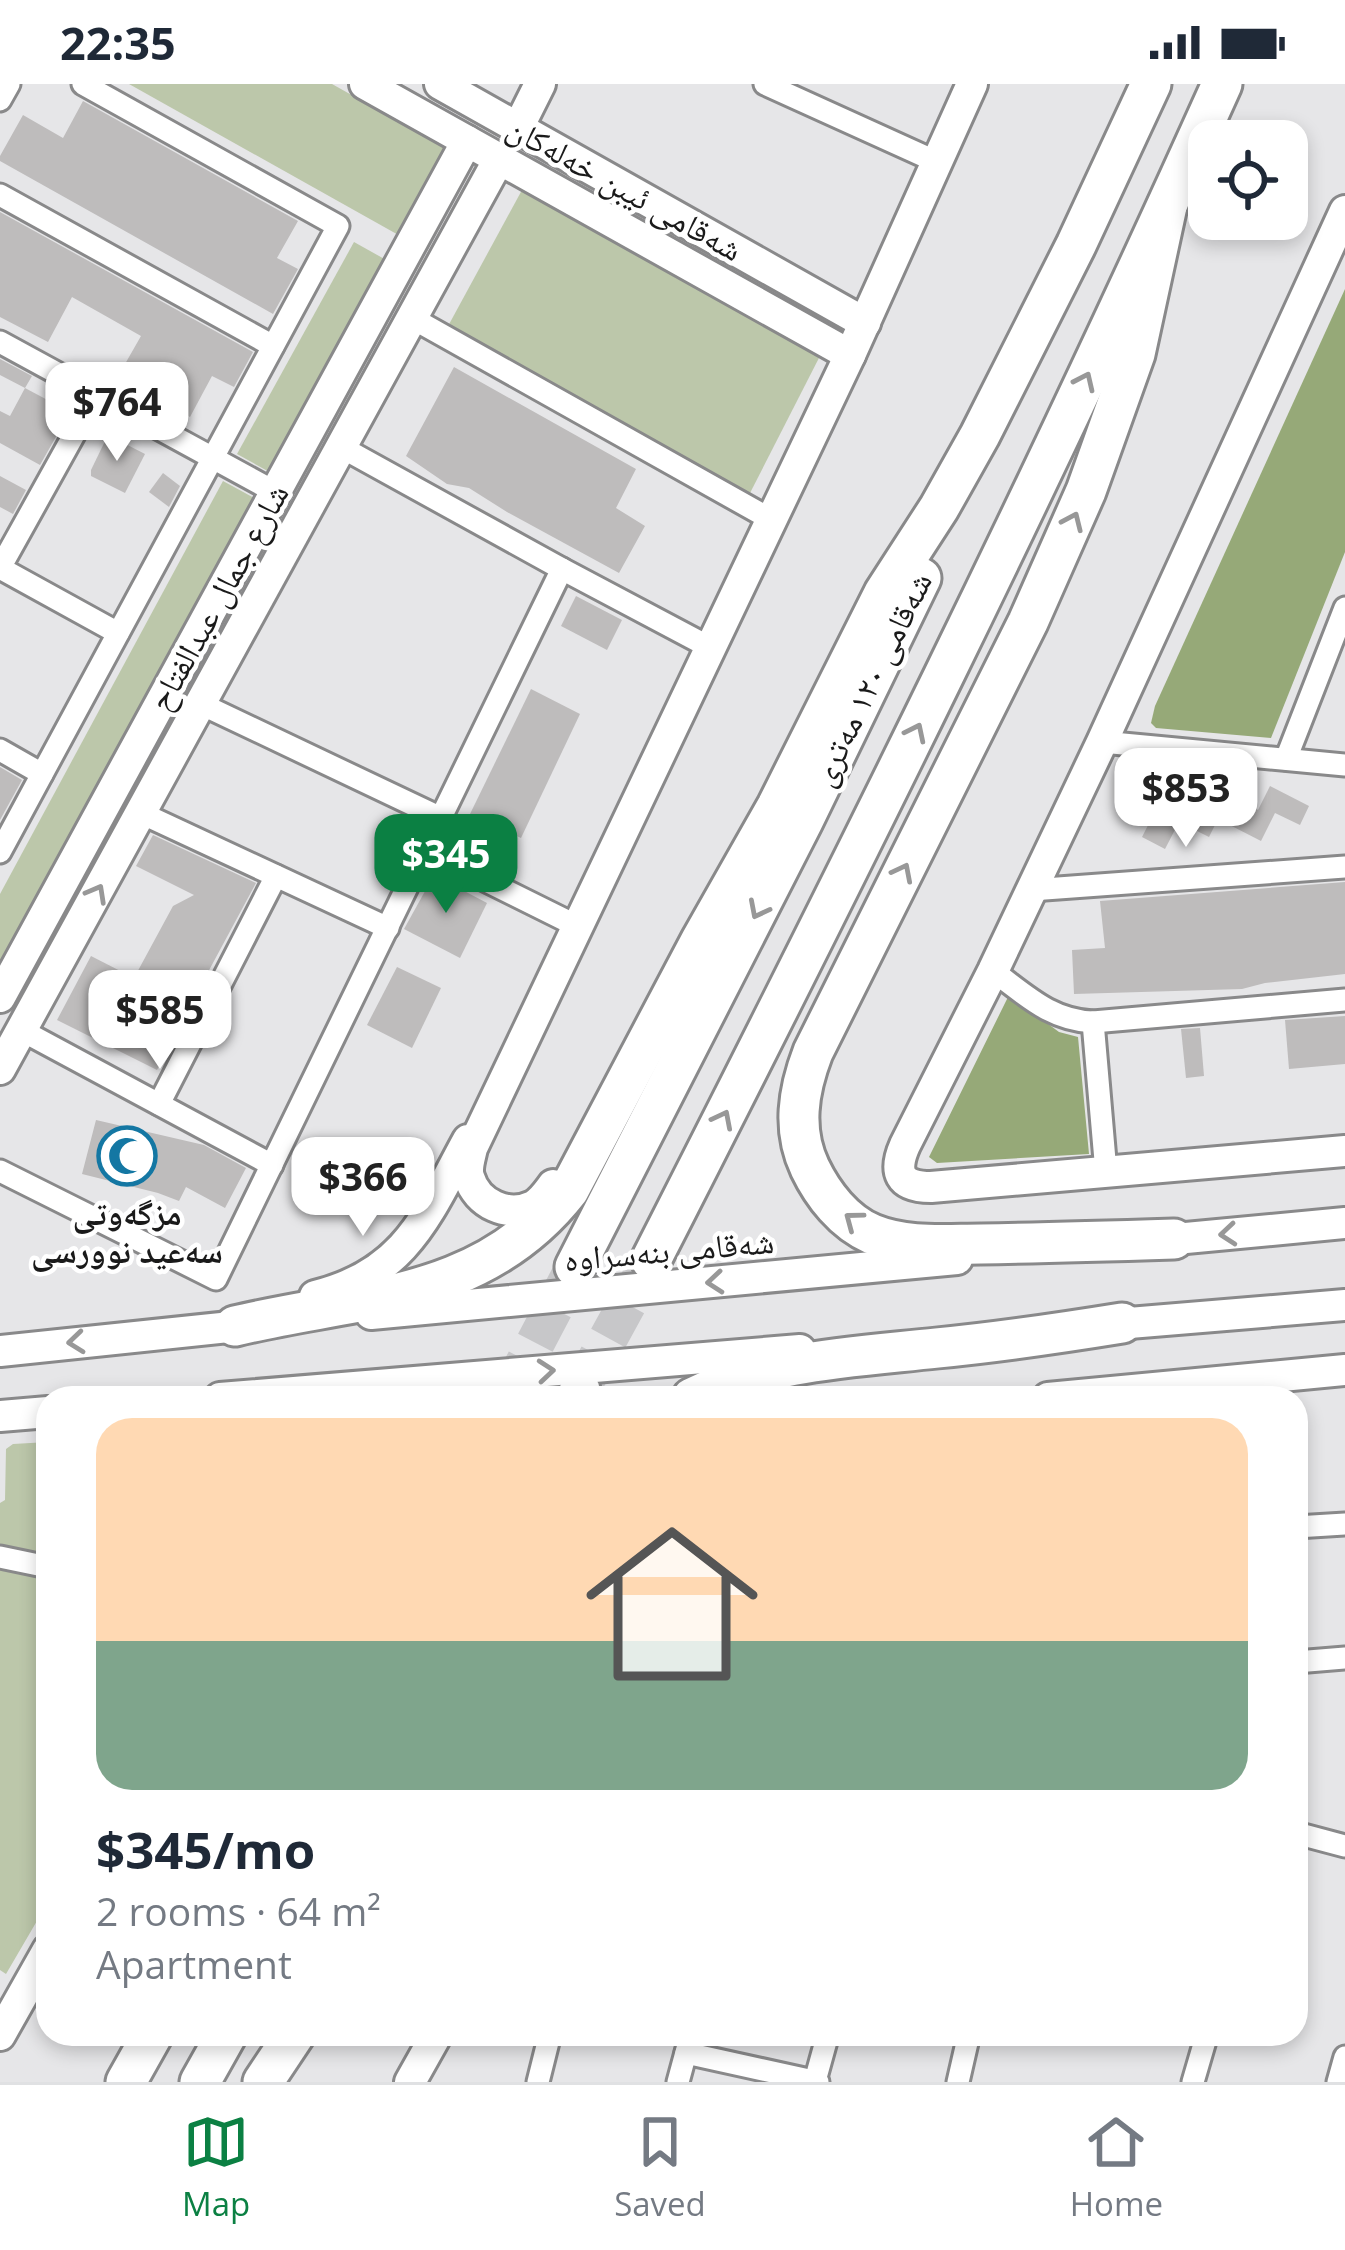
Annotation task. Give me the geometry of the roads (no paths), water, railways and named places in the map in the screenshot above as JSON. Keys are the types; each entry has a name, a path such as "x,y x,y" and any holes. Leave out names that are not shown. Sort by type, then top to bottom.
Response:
{"highway":[{"path":"235,1326 398,1294 476,1268 522,1239 569,1190 777,806 884,592 980,435 1151,84"},
{"name":"شەقامی ١٢٠ مەتری","path":"575,1267 885,653 1151,84"},
{"name":"شەقامی ١٢٠ مەتری","path":"651,1260 933,698 1222,84"},
{"path":"1167,206 1135,354 1086,490 1028,622 813,1052 798,1109 804,1154 820,1186 848,1218 872,1234 917,1244 1174,1239"},
{"path":"719,1386 771,1368 1122,1323"},
{"path":"104,2082 124,2046"},
{"path":"126,2082 146,2046"},
{"path":"200,2082 220,2046"},
{"path":"263,2082 287,2046"}],"main road":[{"name":"شەقامی ئیبن خەلەکان","path":"365,84 850,355"},
{"name":"شەقامی ئیبن خەلەکان","path":"440,84 486,95 518,128 865,323"},
{"path":"518,128 540,84"},
{"path":"654,1031 535,1205 516,1210 496,1207 483,1198 469,1177 472,1148 850,355 972,84"},
{"name":"شارع جمال عبدالفتاح","path":"0,997 467,141"},
{"name":"شارع جمال عبدالفتاح","path":"0,1069 499,159"},
{"path":"1345,211 1102,742 898,1164 909,1184 931,1187 1345,1151"},
{"path":"137,748 167,764"},
{"path":"145,1335 323,1294 376,1270 409,1243 514,1056"},
{"name":"شەقامی بنەسراوە","path":"0,1351 1345,1223"},
{"path":"364,1386 1345,1305"},
{"path":"1182,1386 1345,1370"},
{"path":"0,2035 36,1971"},
{"path":"410,2082 430,2046"}],"street":[{"path":"0,100 9,84"},
{"path":"0,852 338,226 83,84"},
{"path":"778,87 938,162"},
{"path":"0,195 273,346"},
{"path":"412,318 772,520"},
{"path":"0,342 277,493"},
{"path":"96,394 0,568 118,633"},
{"path":"341,447 711,648"},
{"path":"0,1171 216,1280 562,569"},
{"path":"1286,759 1345,608"},
{"path":"201,704 441,818"},
{"path":"1102,742 1345,764"},
{"path":"0,750 42,774"},
{"path":"141,813 388,928"},
{"path":"427,851 577,926"},
{"path":"1031,890 1345,868"},
{"path":"159,1104 276,876"},
{"path":"993,971 1055,1016 1073,1021 1345,1000"},
{"path":"1093,1022 1106,1172"},
{"path":"22,1030 272,1165"},
{"path":"1308,1526 1345,1524"},
{"path":"0,1557 36,1564"},
{"path":"1308,1661 1345,1658"},
{"path":"1308,1836 1345,1846"},
{"path":"538,2082 547,2046"},
{"path":"678,2082 687,2046"},
{"path":"698,2046 817,2082 825,2046"},
{"path":"958,2082 967,2046"},
{"path":"1193,2082 1204,2046"},
{"path":"1338,2082 1345,2057"}],"tunnel":[{"path":"582,1386 651,1260"},
{"path":"513,1386 575,1267"}],"place":[{"name":"مزگەوتی سەعید نوورسی","path":"127,1156"}]}
